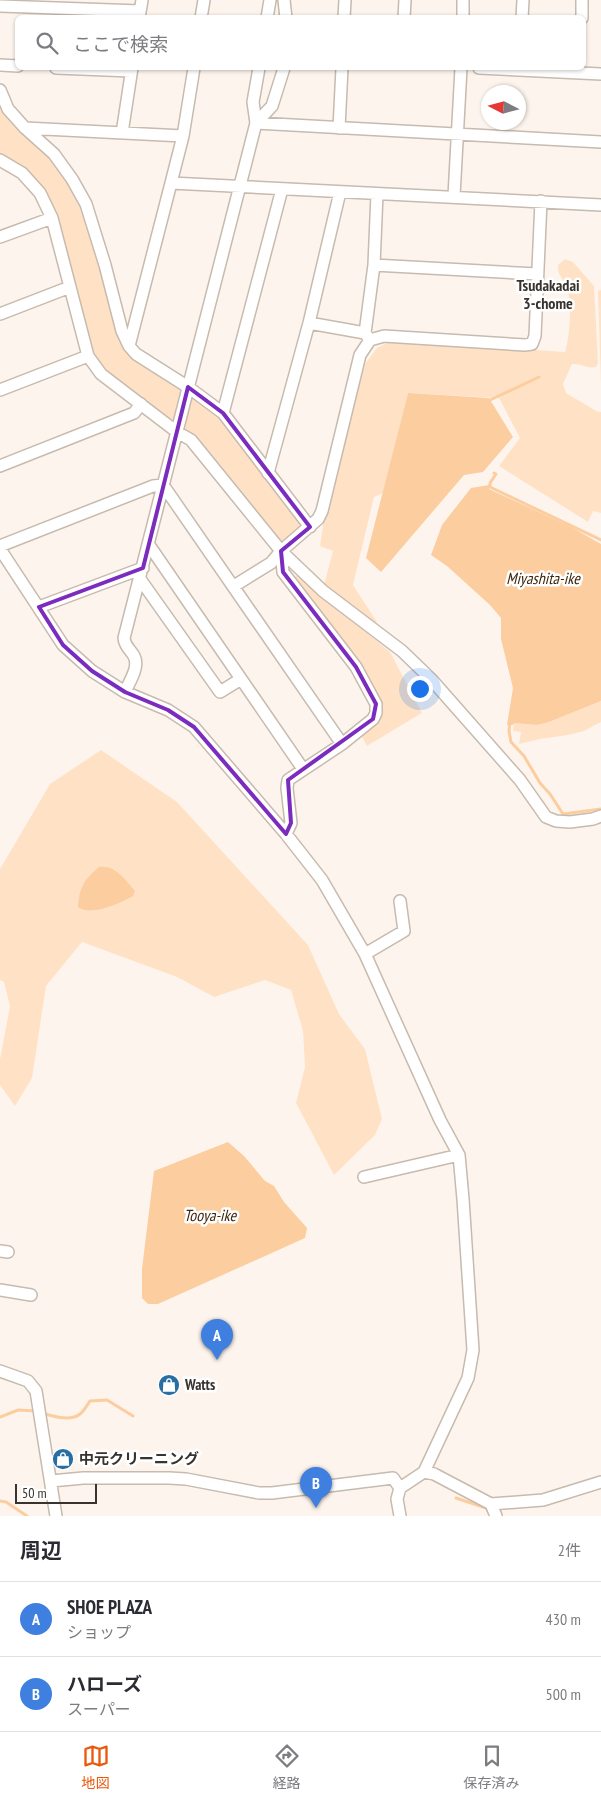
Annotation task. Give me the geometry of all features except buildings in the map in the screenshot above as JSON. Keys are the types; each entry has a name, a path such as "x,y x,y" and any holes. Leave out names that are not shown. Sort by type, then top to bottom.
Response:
{"street":[{"path":"202,15 204,0"},
{"path":"268,15 270,0"},
{"path":"284,0 286,15"},
{"path":"344,15 345,0"},
{"path":"404,15 405,0"},
{"path":"463,15 464,0"},
{"path":"522,0 522,15"},
{"path":"582,0 582,15"},
{"path":"0,6 140,10"},
{"path":"0,65 15,66"},
{"path":"122,133 132,70"},
{"path":"129,346 183,136 194,70"},
{"path":"125,692 136,665 135,657 125,645 124,638 241,187 256,123 253,102 259,70"},
{"path":"256,123 272,106 283,70"},
{"path":"338,128 342,70"},
{"path":"454,196 460,70"},
{"path":"579,70 601,74"},
{"path":"0,90 8,109 25,128 54,154 72,179 86,204 105,265 122,332 129,346 136,354 188,386 223,413 310,527"},
{"path":"256,123 601,142"},
{"path":"25,128 183,136"},
{"path":"0,160 22,173 40,193 52,218 88,356 101,374 191,440 281,551 322,591 402,651 431,680 520,780 546,817 556,821 570,822 601,816"},
{"path":"171,184 454,196 601,205"},
{"path":"223,413 282,189"},
{"path":"268,473 309,324 340,192"},
{"path":"234,586 272,563 281,551 318,519 322,511 360,355 367,336 374,265 377,194"},
{"path":"309,324 367,336 532,344 535,336 541,201"},
{"path":"0,238 52,218"},
{"path":"374,265 537,274"},
{"path":"0,314 70,287"},
{"path":"0,390 88,356"},
{"path":"0,466 134,413 141,404"},
{"path":"164,485 153,486 0,547 64,645 92,671 125,692 168,710 194,727 286,834 322,880 365,954 440,1120 459,1155 464,1199 473,1350 468,1378 424,1472 400,1488 397,1499 400,1516"},
{"path":"164,485 342,744"},
{"path":"149,545 303,769"},
{"path":"281,551 283,572 356,667 376,704 374,719 342,744 288,780 287,788 291,823 286,834"},
{"path":"39,606 141,574"},
{"path":"141,574 220,692 240,679"},
{"path":"365,954 404,931 400,901"},
{"path":"364,1177 459,1155"},
{"path":"0,1290 31,1295"},
{"path":"0,1371 28,1381 36,1392 56,1516"},
{"path":"424,1472 434,1474 490,1504 543,1500 601,1482"},
{"path":"51,1481 83,1478 169,1478 259,1493 272,1493 392,1478 400,1488"},
{"path":"490,1504 496,1516"}],"highlighted area":[{"path":"188,387 223,413 310,527 281,551 283,572 356,667 376,704 373,719 288,780 291,823 286,834 194,727 168,710 125,692 92,671 63,645 39,607 143,568"}],"shaded area":[{"path":"0,99 4,110 18,129 51,156 84,206 119,333 183,390 176,419 171,419 143,401 104,372 92,354 54,215 0,155"},
{"path":"565,259 573,262 594,286 598,363 596,367 572,364 563,384 566,393 601,412 601,513 593,511 588,522 499,466 520,438 499,398 408,393 383,493 374,497 353,585 377,622 372,626 324,585 333,551 320,546 323,525 365,364 377,348 392,340 565,352 570,308 568,290 559,273 558,265"},
{"path":"601,290 601,385 598,291"},
{"path":"196,395 222,416 303,522 302,528 283,543 279,541 185,433 184,425 191,397"},
{"path":"295,576 298,576 390,652 422,713 367,746 360,733 378,720 359,665"},
{"path":"601,701 601,722 584,731 519,744 521,732 513,731 514,723 537,725 549,722"},
{"path":"101,750 177,802 308,945 339,1014 365,1049 382,1119 375,1135 334,1175 296,1103 305,1067 303,1031 291,990 265,980 214,997 177,977 82,942 46,986 32,1078 15,1106 0,1085 0,1059 10,1006 4,982 0,980 0,869 50,784"}],"water":[{"path":"408,393 489,398 513,437 483,472 464,475 381,572 366,558"},
{"name":"Miyashita-ike","path":"489,485 489,489 571,527 601,544 601,701 537,725 514,723 513,725 507,725 513,688 501,639 501,618 490,605 447,566 431,555 442,525 471,488"},
{"path":"99,867 110,868 115,871 135,891 133,896 105,908 84,910 78,907 81,889 89,876"},
{"name":"Tooya-ike","path":"228,1142 244,1156 265,1181 274,1186 284,1202 307,1228 305,1238 158,1304 148,1304 142,1298 142,1269 154,1171"}],"waterway":[{"path":"488,401 539,377"},
{"path":"494,473 496,474 490,483 490,487 601,540"},
{"path":"510,721 511,742 524,756 540,783 563,814 601,809"},
{"path":"42,1413 61,1418 71,1418 81,1413 90,1401 107,1400 133,1416"},
{"path":"0,1417 18,1410 36,1411"},
{"path":"456,1498 486,1508 489,1512"},
{"path":"0,1501 6,1502 27,1516"}],"place":[{"name":"SHOE PLAZA","path":"217,1360"},
{"name":"Watts","path":"169,1385"},
{"name":"中元クリーニング","path":"63,1459"},
{"name":"ハローズ","path":"316,1508"}],"district":[{"name":"Tsudakadai 3-chome","path":"548,294"}]}
